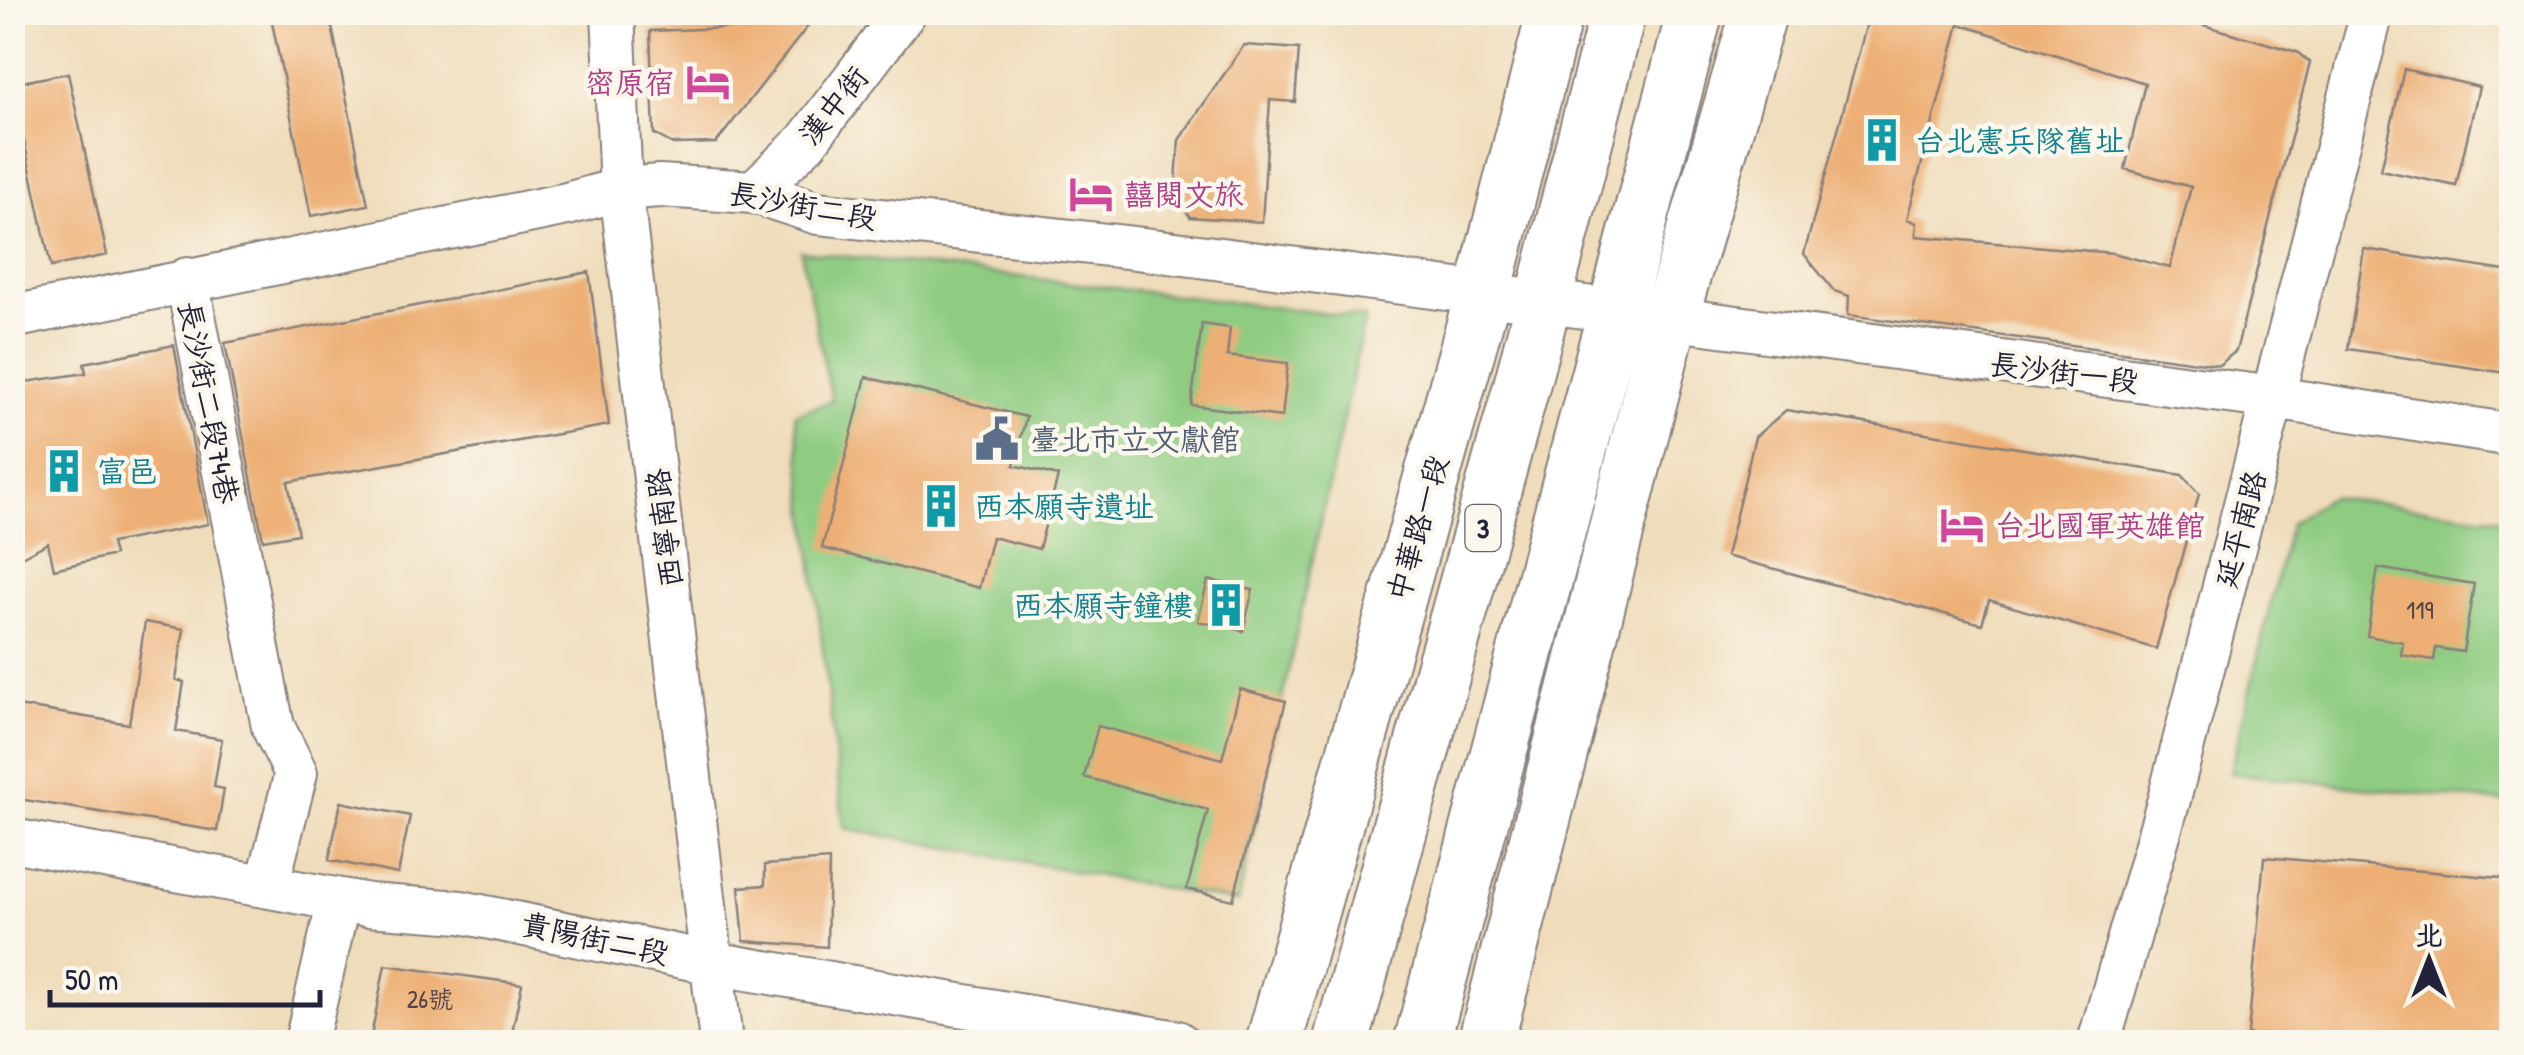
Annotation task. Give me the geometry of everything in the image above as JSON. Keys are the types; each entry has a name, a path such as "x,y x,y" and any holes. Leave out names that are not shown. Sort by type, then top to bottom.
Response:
{"main road":[{"name":"中華路一段","path":"1274,1042 1483,294 1555,12"},
{"name":"中華路一段","path":"1340,1042 1543,302 1618,12"},
{"path":"1422,1042 1695,12"},
{"path":"1486,1042 1670,319 1759,12"}],"street":[{"name":"西寧南路","path":"613,12 621,189 721,1042"},
{"name":"漢中街","path":"754,192 806,142 905,12"},
{"name":"延平南路","path":"2099,1042 2170,796 2372,12"},
{"name":"長沙街二段","path":"12,316 567,204 621,189 660,186 754,192 818,213 1152,250 1543,302"},
{"name":"長沙街二段74巷","path":"186,279 273,727 296,773 268,883"},
{"name":"長沙街一段","path":"1543,302 2274,398 2512,435"},
{"name":"貴陽街二段","path":"12,840 268,883 339,900 460,912 712,963 1177,1042"},
{"path":"306,1042 339,900"}],"green space":[{"path":"801,251 1365,318 1238,902 844,828 795,414 832,401"},
{"path":"2329,497 2511,520 2511,803 2230,773 2290,523"}],"building":[{"path":"270,12 329,12 368,205 311,216"},
{"name":"密原宿","path":"762,12 819,12 716,143 673,144 654,134 650,31 752,27"},
{"path":"1870,12 2158,12 2297,52 2310,63 2236,351 2219,365 1848,315 1849,296 1834,291 1804,254","holes":["1959,24 2145,83 2125,169 2191,187 2170,268 2113,253 1916,236 1917,223 1907,219"]},
{"path":"1244,45 1299,49 1295,102 1270,100 1262,222 1190,217 1175,194 1179,140"},
{"path":"2404,69 2479,87 2456,186 2381,170"},
{"path":"68,73 107,255 51,267 12,84"},
{"path":"2364,249 2512,272 2506,373 2348,349"},
{"path":"589,272 609,425 288,482 298,534 263,540 225,343"},
{"path":"1202,324 1230,328 1227,356 1288,363 1282,417 1191,405"},
{"path":"174,345 208,524 111,543 114,555 54,569 48,543 12,562 12,384 86,373 84,363"},
{"name":"西本願寺遺址","path":"866,377 1026,417 1014,465 1058,476 1039,549 992,537 979,588 822,548"},
{"name":"台北國軍英雄館","path":"1786,410 2182,475 2199,494 2156,649 1989,600 1982,624 1726,556 1755,437"},
{"path":"2378,568 2474,584 2463,652 2436,648 2434,660 2401,655 2403,642 2367,636"},
{"name":"西本願寺鐘樓","path":"1208,580 1253,590 1243,631 1198,621"},
{"path":"145,622 184,629 176,680 184,682 176,731 222,739 214,787 224,789 217,831 12,798 12,705 129,724"},
{"path":"1240,689 1286,701 1233,900 1187,889 1208,810 1084,777 1098,726 1222,759"},
{"path":"341,802 410,816 398,874 329,860"},
{"path":"2264,857 2512,879 2512,1042 2331,1042 2248,1035"},
{"path":"829,860 827,947 744,941 739,887 765,885 765,865"},
{"path":"385,965 522,984 510,1042 370,1042"}],"place":[{"name":"密原宿","path":"708,82"},
{"name":"台北憲兵隊舊址","path":"1882,140"},
{"name":"囍閱文旅","path":"1091,194"},
{"name":"臺北市立文獻館","path":"997,439"},
{"name":"富邑","path":"64,471"},
{"name":"西本願寺遺址","path":"941,506"},
{"name":"台北國軍英雄館","path":"1962,525"},
{"name":"西本願寺鐘樓","path":"1226,605"}]}
